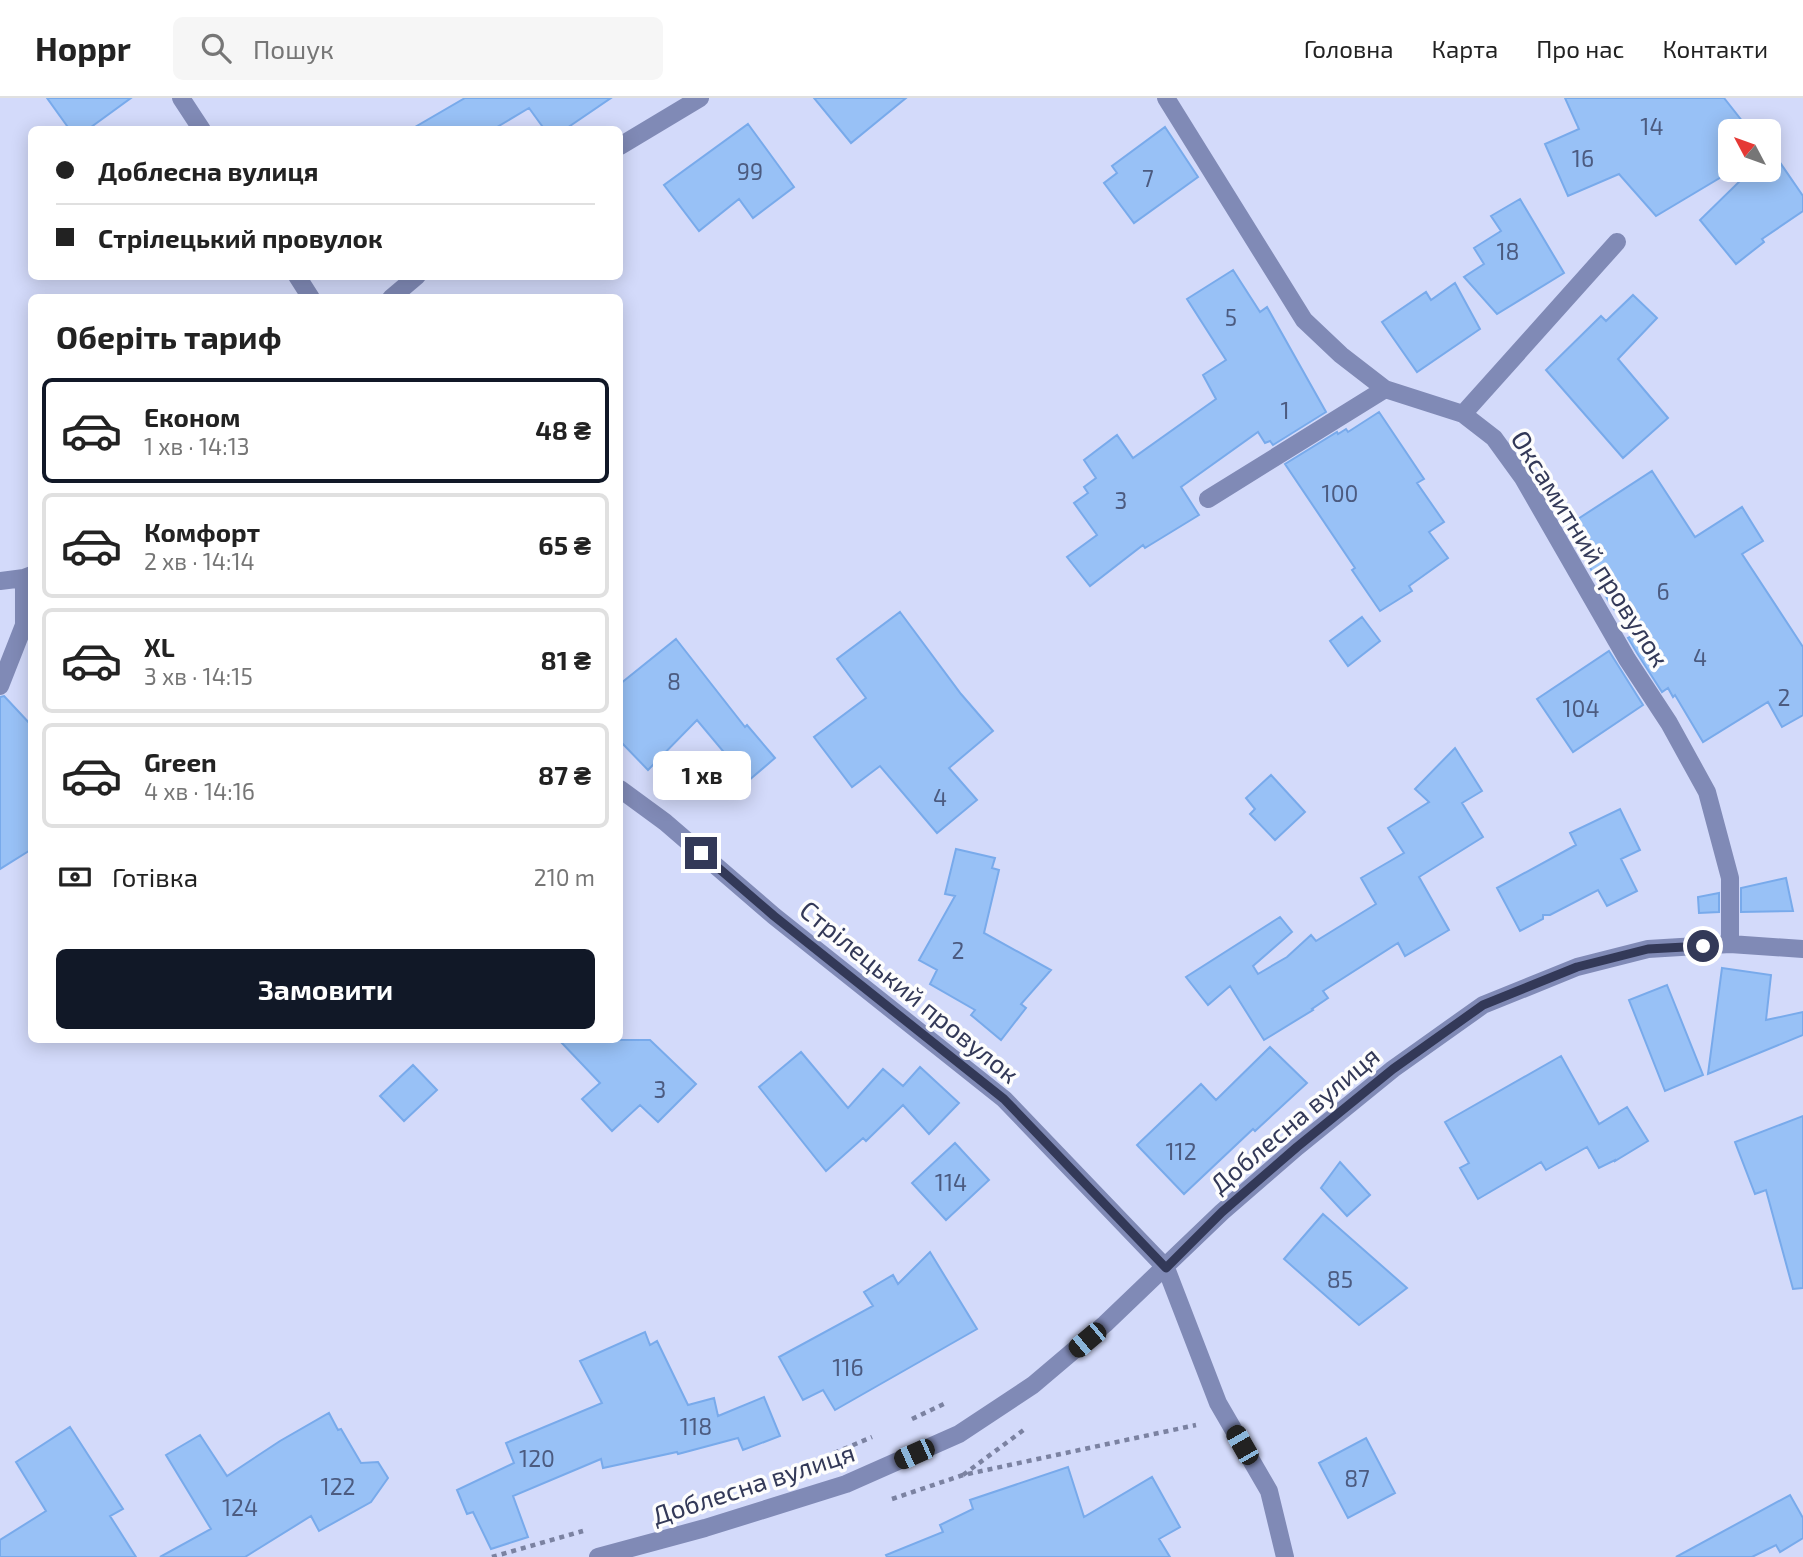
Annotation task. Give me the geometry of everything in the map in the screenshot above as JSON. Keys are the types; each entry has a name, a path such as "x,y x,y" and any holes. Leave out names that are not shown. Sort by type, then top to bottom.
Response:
{"street":[{"path":"181,98 199,126"},
{"path":"623,144 701,98"},
{"name":"Оксамитний провулок","path":"1166,98 1304,320 1341,355 1385,389 1463,414 1494,438 1523,478 1626,659 1669,723 1707,792 1730,878 1730,944"},
{"path":"1463,414 1617,242"},
{"path":"396,294 412,280"},
{"path":"1208,499 1385,389"},
{"path":"0,581 28,576 24,625 0,686"},
{"name":"Стрілецький провулок","path":"623,791 665,822 774,916 1004,1099 1166,1268 1218,1403 1269,1491 1285,1557"},
{"name":"Доблесна вулиця","path":"598,1557 705,1528 846,1484 960,1434 1033,1385 1105,1324 1222,1212 1297,1147 1393,1069 1483,1005 1577,967 1648,949 1730,944 1803,949"}],"path":[{"path":"888,1500 963,1475 1198,1425 1228,1422"},
{"path":"963,1475 1031,1424"}],"building":[{"path":"47,98 131,98 92,126 67,126"},
{"path":"465,98 611,98 570,126 542,126 529,108 499,126 417,126"},
{"path":"814,98 906,98 851,143"},
{"path":"1565,98 1724,98 1741,119 1718,119 1718,179 1656,216 1619,174 1568,196 1545,144 1579,129"},
{"path":"748,124 794,187 753,218 739,199 699,231 664,185"},
{"path":"1165,127 1198,177 1134,223 1104,183 1117,173 1112,166"},
{"path":"1782,165 1803,196 1803,211 1762,239 1764,242 1736,264 1700,220 1739,182 1782,182"},
{"path":"1520,199 1564,273 1497,314 1464,277 1484,264 1474,248 1501,231 1491,216"},
{"path":"1233,270 1260,312 1267,307 1326,412 1273,445 1270,441 1265,443 1258,432 1181,487 1199,515 1145,548 1143,545 1090,586 1067,557 1097,535 1074,503 1088,493 1084,487 1096,478 1084,460 1117,435 1133,458 1216,399 1203,375 1226,360 1187,299"},
{"path":"1455,283 1480,329 1417,372 1382,322 1426,292 1431,300"},
{"path":"1633,295 1657,318 1618,359 1668,418 1623,458 1546,370 1601,316 1606,321"},
{"path":"1379,412 1424,479 1417,483 1444,522 1429,532 1448,558 1409,586 1412,591 1380,611 1352,570 1355,568 1285,464 1337,432 1338,434 1346,429 1348,432"},
{"path":"1652,471 1695,537 1742,507 1763,541 1742,554 1803,647 1803,715 1782,727 1768,702 1703,742 1675,695 1673,697 1668,688 1662,692 1637,653 1628,638 1632,636 1608,600 1567,526"},
{"path":"900,612 961,694 993,731 949,768 977,800 937,833 880,766 852,787 814,737 866,698 837,659"},
{"path":"1362,617 1380,641 1348,666 1330,641"},
{"path":"676,639 745,727 747,725 775,758 748,781 697,720 648,770 623,744 623,682"},
{"path":"1609,651 1643,705 1573,752 1537,699"},
{"path":"4,696 28,722 28,852 0,869 0,697"},
{"path":"1455,748 1482,791 1462,803 1483,837 1419,877 1449,930 1405,956 1398,943 1323,991 1328,998 1264,1040 1230,986 1208,1005 1186,977 1280,917 1292,932 1253,966 1258,974 1287,957 1311,935 1316,941 1376,904 1361,878 1404,853 1388,828 1429,802 1415,789"},
{"path":"1271,775 1305,812 1275,840 1250,814 1255,809 1246,798"},
{"path":"1620,809 1640,850 1621,859 1637,891 1607,906 1598,890 1550,915 1543,915 1543,919 1520,931 1497,888 1576,845 1570,833"},
{"path":"956,849 995,858 992,868 999,870 984,933 1051,970 1021,1004 1026,1008 1001,1040 971,1015 975,1010 930,984 937,970 919,960 955,896 945,894"},
{"path":"1786,878 1793,911 1741,912 1741,888"},
{"path":"1719,893 1719,912 1699,913 1698,897"},
{"path":"1722,968 1771,975 1766,1020 1803,1012 1803,1035 1708,1074"},
{"path":"1667,985 1703,1075 1665,1091 1629,1000"},
{"path":"650,1040 696,1084 658,1122 640,1105 612,1131 582,1099 600,1083 562,1043"},
{"path":"1270,1047 1307,1083 1184,1194 1137,1145 1201,1084 1216,1100"},
{"path":"801,1052 848,1108 883,1069 903,1086 920,1067 959,1103 929,1134 903,1105 866,1141 863,1138 826,1171 759,1087"},
{"path":"1561,1056 1599,1124 1627,1107 1648,1141 1599,1168 1587,1147 1546,1170 1541,1162 1478,1199 1460,1168 1469,1163 1445,1122"},
{"path":"413,1065 437,1090 404,1121 380,1096"},
{"path":"1803,1116 1803,1288 1793,1289 1766,1190 1755,1194 1735,1142"},
{"path":"955,1143 989,1180 946,1220 912,1183"},
{"path":"1340,1162 1370,1195 1347,1216 1321,1188"},
{"path":"1323,1214 1407,1288 1359,1325 1284,1259"},
{"path":"930,1252 977,1329 835,1410 823,1390 803,1400 779,1357 873,1306 864,1292 893,1275 898,1284"},
{"path":"645,1332 650,1345 657,1341 688,1405 714,1398 718,1416 764,1397 780,1436 743,1450 738,1438 678,1454 677,1452 603,1468 601,1459 513,1496 528,1537 491,1549 473,1512 467,1514 457,1490 514,1463 506,1443 602,1403 580,1361"},
{"path":"329,1413 361,1463 378,1462 388,1478 371,1502 319,1531 311,1516 245,1557 160,1557 211,1529 166,1455 200,1435 227,1476"},
{"path":"70,1427 123,1509 110,1516 136,1557 0,1557 0,1540 46,1511 16,1462"},
{"path":"1366,1438 1395,1493 1348,1518 1319,1463"},
{"path":"1068,1467 1084,1517 1152,1477 1180,1527 1159,1539 1170,1557 886,1555 943,1532 940,1525 973,1509 970,1500"},
{"path":"1790,1495 1803,1518 1803,1538 1780,1552 1776,1545 1752,1557 1676,1557"}],"route":[{"path":"701,853 774,916 1004,1099 1166,1268 1222,1212 1297,1147 1393,1069 1483,1005 1577,967 1648,949 1703,946"}]}
